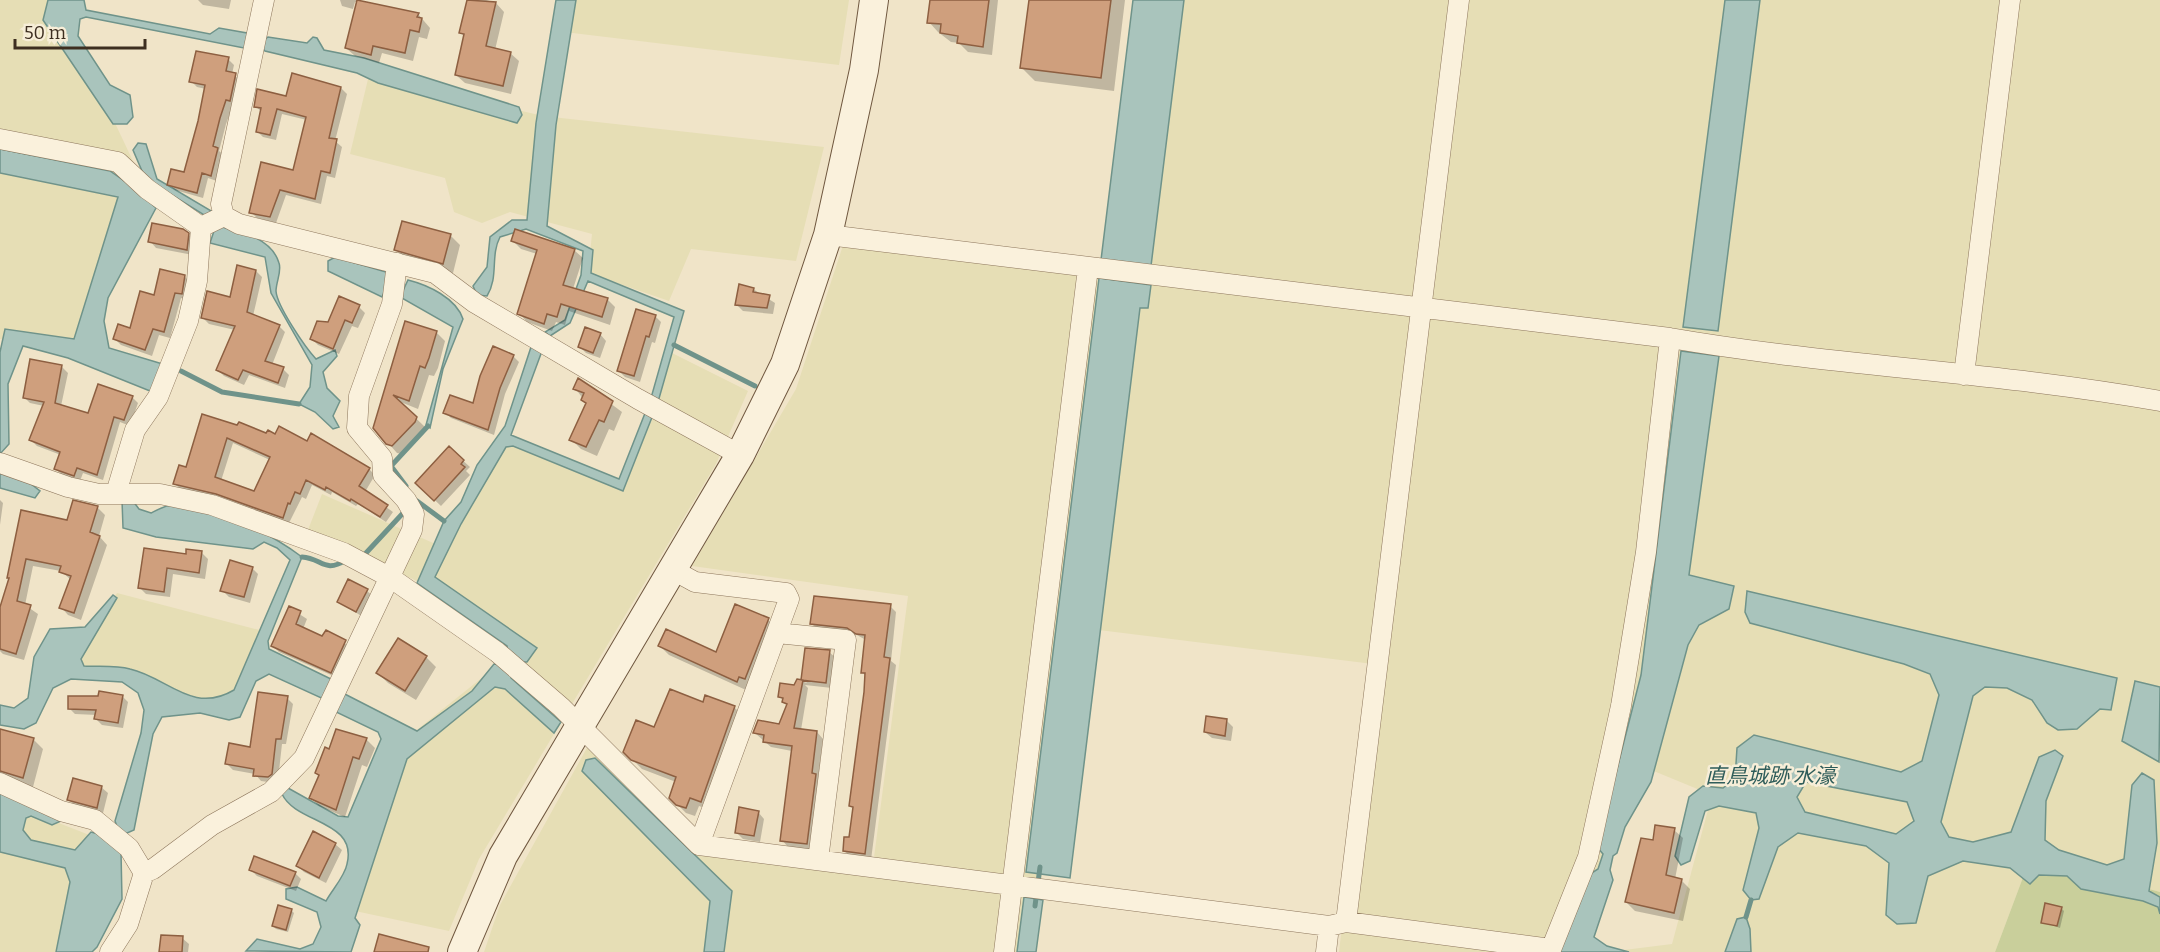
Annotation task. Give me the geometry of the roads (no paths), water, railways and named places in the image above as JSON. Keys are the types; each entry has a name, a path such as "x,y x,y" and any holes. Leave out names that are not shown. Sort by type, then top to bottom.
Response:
{"street":[{"path":"116,493 135,430 158,397 188,321 197,281 221,204 264,0"},
{"path":"462,952 503,856 740,455 785,364 828,235 864,70 874,0"},
{"path":"1326,952 1337,924 1421,308 1459,0"},
{"path":"1964,375 2010,0"},
{"path":"0,139 118,162 143,185 214,221 238,224 435,273 475,303 652,407 740,455"},
{"path":"828,235 1670,338 1726,348 1964,375 2160,401"},
{"path":"144,873 153,869 212,825 271,792 304,758 412,530 414,514 406,500 383,475 382,458 357,428 359,396 392,304 397,263"},
{"path":"1004,952 1088,268"},
{"path":"0,463 68,487 99,494 160,494 212,505 344,553 391,578 497,651 580,726 699,845 1550,951 1588,857 1621,706 1646,552 1670,338"},
{"path":"673,570 694,582 786,593 789,599 699,845"},
{"path":"777,633 846,640 818,860"},
{"path":"0,783 61,811 95,820 129,848 144,873 128,924 110,952"}],"water":[{"path":"48,0 84,0 86,10 210,34 219,28 247,33 251,39 263,40 268,37 307,43 313,37 317,38 324,50 364,58 519,107 522,115 517,123 378,83 357,73 265,51 260,46 249,44 244,48 86,17 80,19 78,36 110,85 130,95 133,117 127,124 113,124 43,20"},
{"path":"556,0 576,0 556,125 547,226 593,250 591,273 684,311 658,402 623,491 513,446 506,447 461,524 435,577 537,648 527,662 520,662 508,653 507,646 417,583 444,521 461,502 477,465 505,426 532,344 542,351 511,435 619,479 651,398 674,317 588,281 570,323 550,336 545,332 565,320 581,275 583,251 526,229 500,237 495,252 493,281 487,296 477,295 473,286 487,267 490,237 512,220 527,220 536,123"},
{"path":"1133,0 1184,0 1151,266 1101,260"},
{"path":"1725,0 1760,0 1718,331 1683,327"},
{"path":"138,143 146,144 157,179 213,212 222,227 256,238 270,248 275,255 280,266 276,291 292,326 316,359 335,350 337,356 323,372 327,388 340,401 333,416 339,427 333,429 315,412 299,404 310,387 312,365 271,293 265,257 210,243 215,228 206,216 151,182 141,194 156,208 108,298 104,321 109,348 166,365 155,393 68,358 23,346 8,384 9,444 0,454 0,352 5,329 74,339 118,197 0,173 0,149 110,171 136,189 145,178 133,150"},
{"path":"335,257 386,272 388,284 382,297 328,271 328,261"},
{"path":"1099,278 1151,285 1148,308 1140,308 1070,878 1026,872"},
{"path":"408,280 424,285 448,299 463,319 443,369 430,428 426,425 453,327 400,297"},
{"path":"1681,351 1719,356 1689,575 1734,586 1729,609 1699,625 1688,645 1651,782 1625,827 1617,853 1613,856 1610,870 1613,880 1594,937 1607,946 1629,952 1559,952 1587,876 1598,869 1603,854 1597,847 1641,675"},
{"path":"0,470 18,474 40,491 35,498 0,488"},
{"path":"122,500 133,501 139,509 151,513 172,505 205,509 258,530 302,557 268,641 269,649 333,680 333,688 417,731 472,691 494,664 503,665 511,672 511,678 561,722 554,733 505,689 495,687 407,759 355,918 360,925 351,952 246,951 257,939 300,949 313,944 321,927 317,912 286,899 286,889 297,887 326,901 346,869 348,850 343,839 335,830 289,804 282,794 288,788 338,816 348,817 381,739 378,732 334,711 326,700 269,674 256,681 240,717 229,720 200,713 162,717 153,734 134,830 125,834 118,829 115,821 141,733 144,710 138,693 122,682 71,679 53,688 36,723 24,729 0,725 0,705 14,708 28,698 34,657 50,629 85,627 113,595 117,598 81,659 84,666 130,669 192,696 219,697 234,690 290,560 277,548 264,542 253,549 156,537 123,528"},
{"name":"直鳥城跡 水濠","path":"1747,591 2117,678 2111,710 2100,709 2077,729 2058,730 2047,723 2032,700 2007,688 1985,687 1973,696 1941,822 1949,837 1973,842 2011,832 2039,757 2055,750 2063,756 2046,801 2045,840 2059,850 2107,865 2124,859 2132,785 2142,773 2154,780 2157,843 2149,891 2160,897 2160,914 2158,907 2143,901 2081,889 2067,876 2039,875 2030,884 2010,868 1963,861 1928,876 1916,923 1897,924 1886,915 1889,863 1866,846 1798,833 1778,847 1759,899 1751,900 1743,890 1759,828 1756,813 1719,806 1705,811 1690,861 1681,865 1675,856 1689,797 1703,786 1723,788 1735,779 1737,748 1754,735 1901,772 1922,761 1939,695 1930,674 1904,664 1750,623 1745,612","holes":["1806,782 1907,802 1914,821 1896,834 1805,812 1797,797"]},
{"path":"2135,681 2160,687 2159,762 2122,741"},
{"path":"595,758 732,891 724,952 704,952 710,901 582,771 586,760"},
{"path":"0,791 61,821 52,825 31,816 26,818 23,830 31,840 75,850 91,832 106,836 121,852 122,899 97,947 92,952 56,952 70,882 65,868 0,852"},
{"path":"1024,897 1043,900 1036,952 1017,952"},
{"path":"1746,917 1750,929 1751,952 1725,952 1737,919"}],"waterway":[{"path":"674,345 755,386"},
{"path":"181,371 222,392 299,404"},
{"path":"406,486 391,466 428,426"},
{"path":"417,501 444,521"},
{"path":"366,553 404,512"},
{"path":"302,557 333,566 346,560"},
{"path":"1035,906 1040,867"},
{"path":"1746,917 1751,900"}]}
